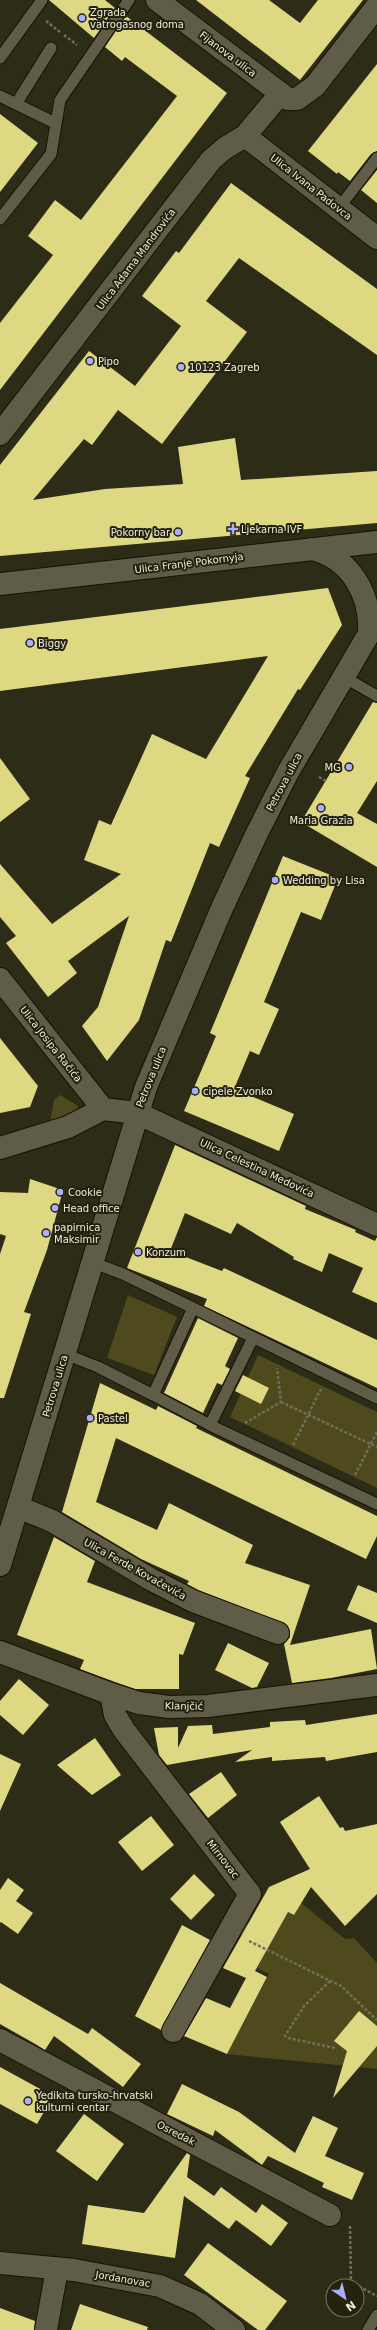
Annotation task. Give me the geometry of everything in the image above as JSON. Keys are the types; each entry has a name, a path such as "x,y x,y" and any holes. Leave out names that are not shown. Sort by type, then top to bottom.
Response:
{"street":[{"name":"Fijanova ulica","path":"157,0 280,94"},
{"path":"280,94 288,99 297,99 315,86 377,6"},
{"name":"Ulica Adama Mandrovića","path":"0,434 211,160 225,148 246,136 280,94"},
{"name":"Ulica Ivana Padovca","path":"246,136 377,238"},
{"name":"Ulica Franje Pokornyja","path":"0,584 377,542"},
{"path":"312,549 333,556 356,581 367,603 373,626"},
{"name":"Petrova ulica","path":"0,1565 137,1113 222,908 258,833 288,772 342,676 373,626"},
{"name":"Ulica Josipa Račića","path":"0,978 103,1109"},
{"path":"0,1148 68,1127 103,1109"},
{"name":"Ulica Celestina Medovića","path":"103,1109 137,1113 377,1225"},
{"name":"Ulica Ferde Kovačevića","path":"18,1507 52,1521 152,1580 193,1601 278,1633"},
{"name":"Klanjčić","path":"0,1652 111,1694 147,1704 170,1707 208,1706 377,1685"},
{"name":"Mirnovac","path":"111,1694 115,1715 124,1730 250,1894 173,2031"},
{"name":"Osredak","path":"0,2040 330,2215"},
{"name":"Jordanovac","path":"0,2263 57,2269 160,2286 200,2304 234,2330"},
{"path":"46,2330 57,2269"}],"lane":[{"path":"0,58 42,0"},
{"path":"0,218 51,154 60,100 129,0"},
{"path":"16,104 51,48"},
{"path":"0,96 55,123"},
{"path":"338,209 377,158"},
{"path":"342,676 377,696"},
{"path":"91,1262 123,1274 377,1398"},
{"path":"153,1395 193,1308"},
{"path":"210,1425 253,1338"},
{"path":"65,1354 98,1367 210,1425 377,1504"},
{"path":"368,2330 377,2316"}],"path":[{"path":"319,777 326,781"},
{"path":"276,1360 280,1402"},
{"path":"290,1451 324,1383"},
{"path":"280,1402 377,1447"},
{"path":"240,1426 280,1402"},
{"path":"352,1481 377,1432"},
{"path":"230,1930 340,1986 377,2020"},
{"path":"330,1981 304,2006 285,2036 335,2048"},
{"path":"350,2226 351,2282 377,2296"}],"shaded area":[{"path":"60,1095 78,1106 77,1111 50,1123 54,1100"},
{"path":"128,1295 177,1317 154,1375 107,1358"},
{"path":"258,1355 377,1412 377,1488 230,1417"},
{"path":"300,1902 345,1939 354,1938 377,1963 377,2069 227,2054 269,1974 257,1968 268,1948 236,1932 242,1921 273,1937 288,1912 294,1915"}],"building":[{"name":"Zgrada vatrogasnog doma","path":"49,0 105,0 115,8 94,38"},
{"path":"196,0 269,0 300,23 318,0 363,0 300,80"},
{"path":"126,16 227,93 0,390 0,323 53,255 28,236 55,200 81,220 177,96 125,57 122,61 105,47"},
{"path":"377,64 377,151 371,154 350,181 338,172 337,174 308,151"},
{"path":"0,114 38,143 0,192"},
{"path":"377,170 377,203 361,190"},
{"path":"231,183 377,289 377,355 239,258 206,301 247,332 162,444 118,410 92,445 84,439 33,500 105,489 183,484 178,447 235,438 241,480 377,471 377,523 0,556 0,465 89,351 135,386 181,326 142,296 176,251 179,253"},
{"path":"328,588 342,625 300,690 298,689 245,776 250,778 219,847 210,843 171,942 166,940 139,1020 107,1061 82,1026 98,1007 129,916 68,961 77,973 48,997 6,943 16,936 0,917 0,864 52,924 121,874 84,860 99,820 111,825 152,734 206,759 268,656 0,691 0,629"},
{"path":"373,702 377,703 377,781 357,813 377,824 377,867 301,822"},
{"path":"0,758 30,799 0,822"},
{"path":"283,856 338,878 321,920 301,912 264,1002 279,1009 259,1055 250,1051 234,1089 294,1114 279,1151 184,1111 216,1036 210,1033"},
{"path":"0,1038 38,1086 30,1107 0,1113"},
{"path":"175,1145 306,1206 305,1209 356,1230 355,1232 375,1241 377,1237 377,1303 352,1292 363,1268 329,1253 322,1272 293,1259 294,1257 237,1223 231,1234 185,1213 170,1251 222,1271 224,1268 377,1340 377,1388 204,1306 207,1299 127,1268"},
{"path":"30,1179 63,1190 47,1250 24,1312 31,1314 4,1398 0,1398 0,1254 6,1236 0,1234 0,1192 28,1193"},
{"path":"198,1318 238,1338 225,1366 230,1369 222,1385 217,1383 203,1413 164,1393"},
{"path":"243,1375 269,1388 261,1404 235,1391"},
{"path":"100,1383 156,1410 158,1406 197,1426 196,1428 377,1516 377,1536 366,1559 116,1438 96,1502 157,1530 169,1503 253,1545 245,1563 310,1585 290,1645 371,1629 377,1669 331,1678 292,1683 284,1644 290,1637 290,1631 287,1625 198,1590 187,1584 189,1581 141,1559 62,1512"},
{"path":"54,1537 95,1561 87,1582 195,1623 183,1655 179,1654 179,1689 135,1689 80,1669 84,1660 17,1635"},
{"path":"358,1585 377,1593 377,1623 347,1610"},
{"path":"228,1643 269,1663 257,1687 252,1688 215,1670"},
{"path":"19,1679 49,1705 23,1735 0,1715 0,1701"},
{"path":"377,1714 377,1752 326,1761 325,1757 272,1761 272,1757 235,1762 252,1750 167,1765 159,1755 154,1728 178,1727 178,1748 188,1726 212,1725 213,1734 270,1727 270,1722 305,1720 306,1725"},
{"path":"95,1738 121,1775 92,1795 57,1765"},
{"path":"0,1754 21,1764 0,1811"},
{"path":"221,1772 237,1795 208,1818 189,1794"},
{"path":"319,1796 340,1828 343,1827 345,1831 377,1824 377,1894 345,1926 311,1887 294,1915 288,1912 255,1971 267,1977 227,2054 184,2036 206,1998 230,2008 246,1978 223,1968 269,1887 310,1869 280,1822"},
{"path":"151,1816 174,1845 142,1871 118,1842"},
{"path":"194,1874 215,1895 191,1920 170,1899"},
{"path":"8,1878 24,1890 16,1901 33,1913 18,1934 1,1922 0,1923 0,1890"},
{"path":"182,1925 210,1940 161,2030 135,2016"},
{"path":"0,1983 88,2034 92,2028 141,2064 123,2087 54,2036 45,2050 0,2024"},
{"path":"359,2011 377,2026 377,2046 333,2098 347,2051 334,2041"},
{"path":"0,2067 53,2096 37,2124 0,2104"},
{"path":"182,2084 239,2112 295,2153 313,2116 338,2128 325,2156 364,2173 352,2200 322,2187 324,2183 268,2156 262,2165 215,2130 213,2136 167,2114"},
{"path":"84,2114 124,2144 97,2181 56,2151"},
{"path":"187,2153 190,2155 187,2177 214,2196 221,2187 256,2213 262,2204 288,2223 271,2246 236,2220 229,2229 184,2196 175,2258 82,2244 88,2205 144,2213"},
{"path":"208,2243 287,2301 265,2330 258,2330 184,2275"},
{"path":"80,2304 148,2327 147,2330 71,2330"},
{"path":"0,2308 35,2321 34,2330 0,2330"}],"place":[{"name":"Zgrada vatrogasnog doma","path":"82,18"},
{"name":"Pipo","path":"90,361"},
{"name":"10123 Zagreb","path":"181,367"},
{"name":"Ljekarna IVF","path":"233,529"},
{"name":"Pokorny bar","path":"178,532"},
{"name":"Biggy","path":"30,643"},
{"name":"MG","path":"349,767"},
{"name":"Maria Grazia","path":"321,808"},
{"name":"Wedding by Lisa","path":"275,880"},
{"name":"cipele Zvonko","path":"195,1091"},
{"name":"Cookie","path":"60,1192"},
{"name":"Head office","path":"55,1208"},
{"name":"papirnica Maksimir","path":"46,1233"},
{"name":"Konzum","path":"138,1252"},
{"name":"Pastel","path":"90,1418"},
{"name":"Yedikıta tursko-hrvatski kulturni centar","path":"28,2101"}]}
